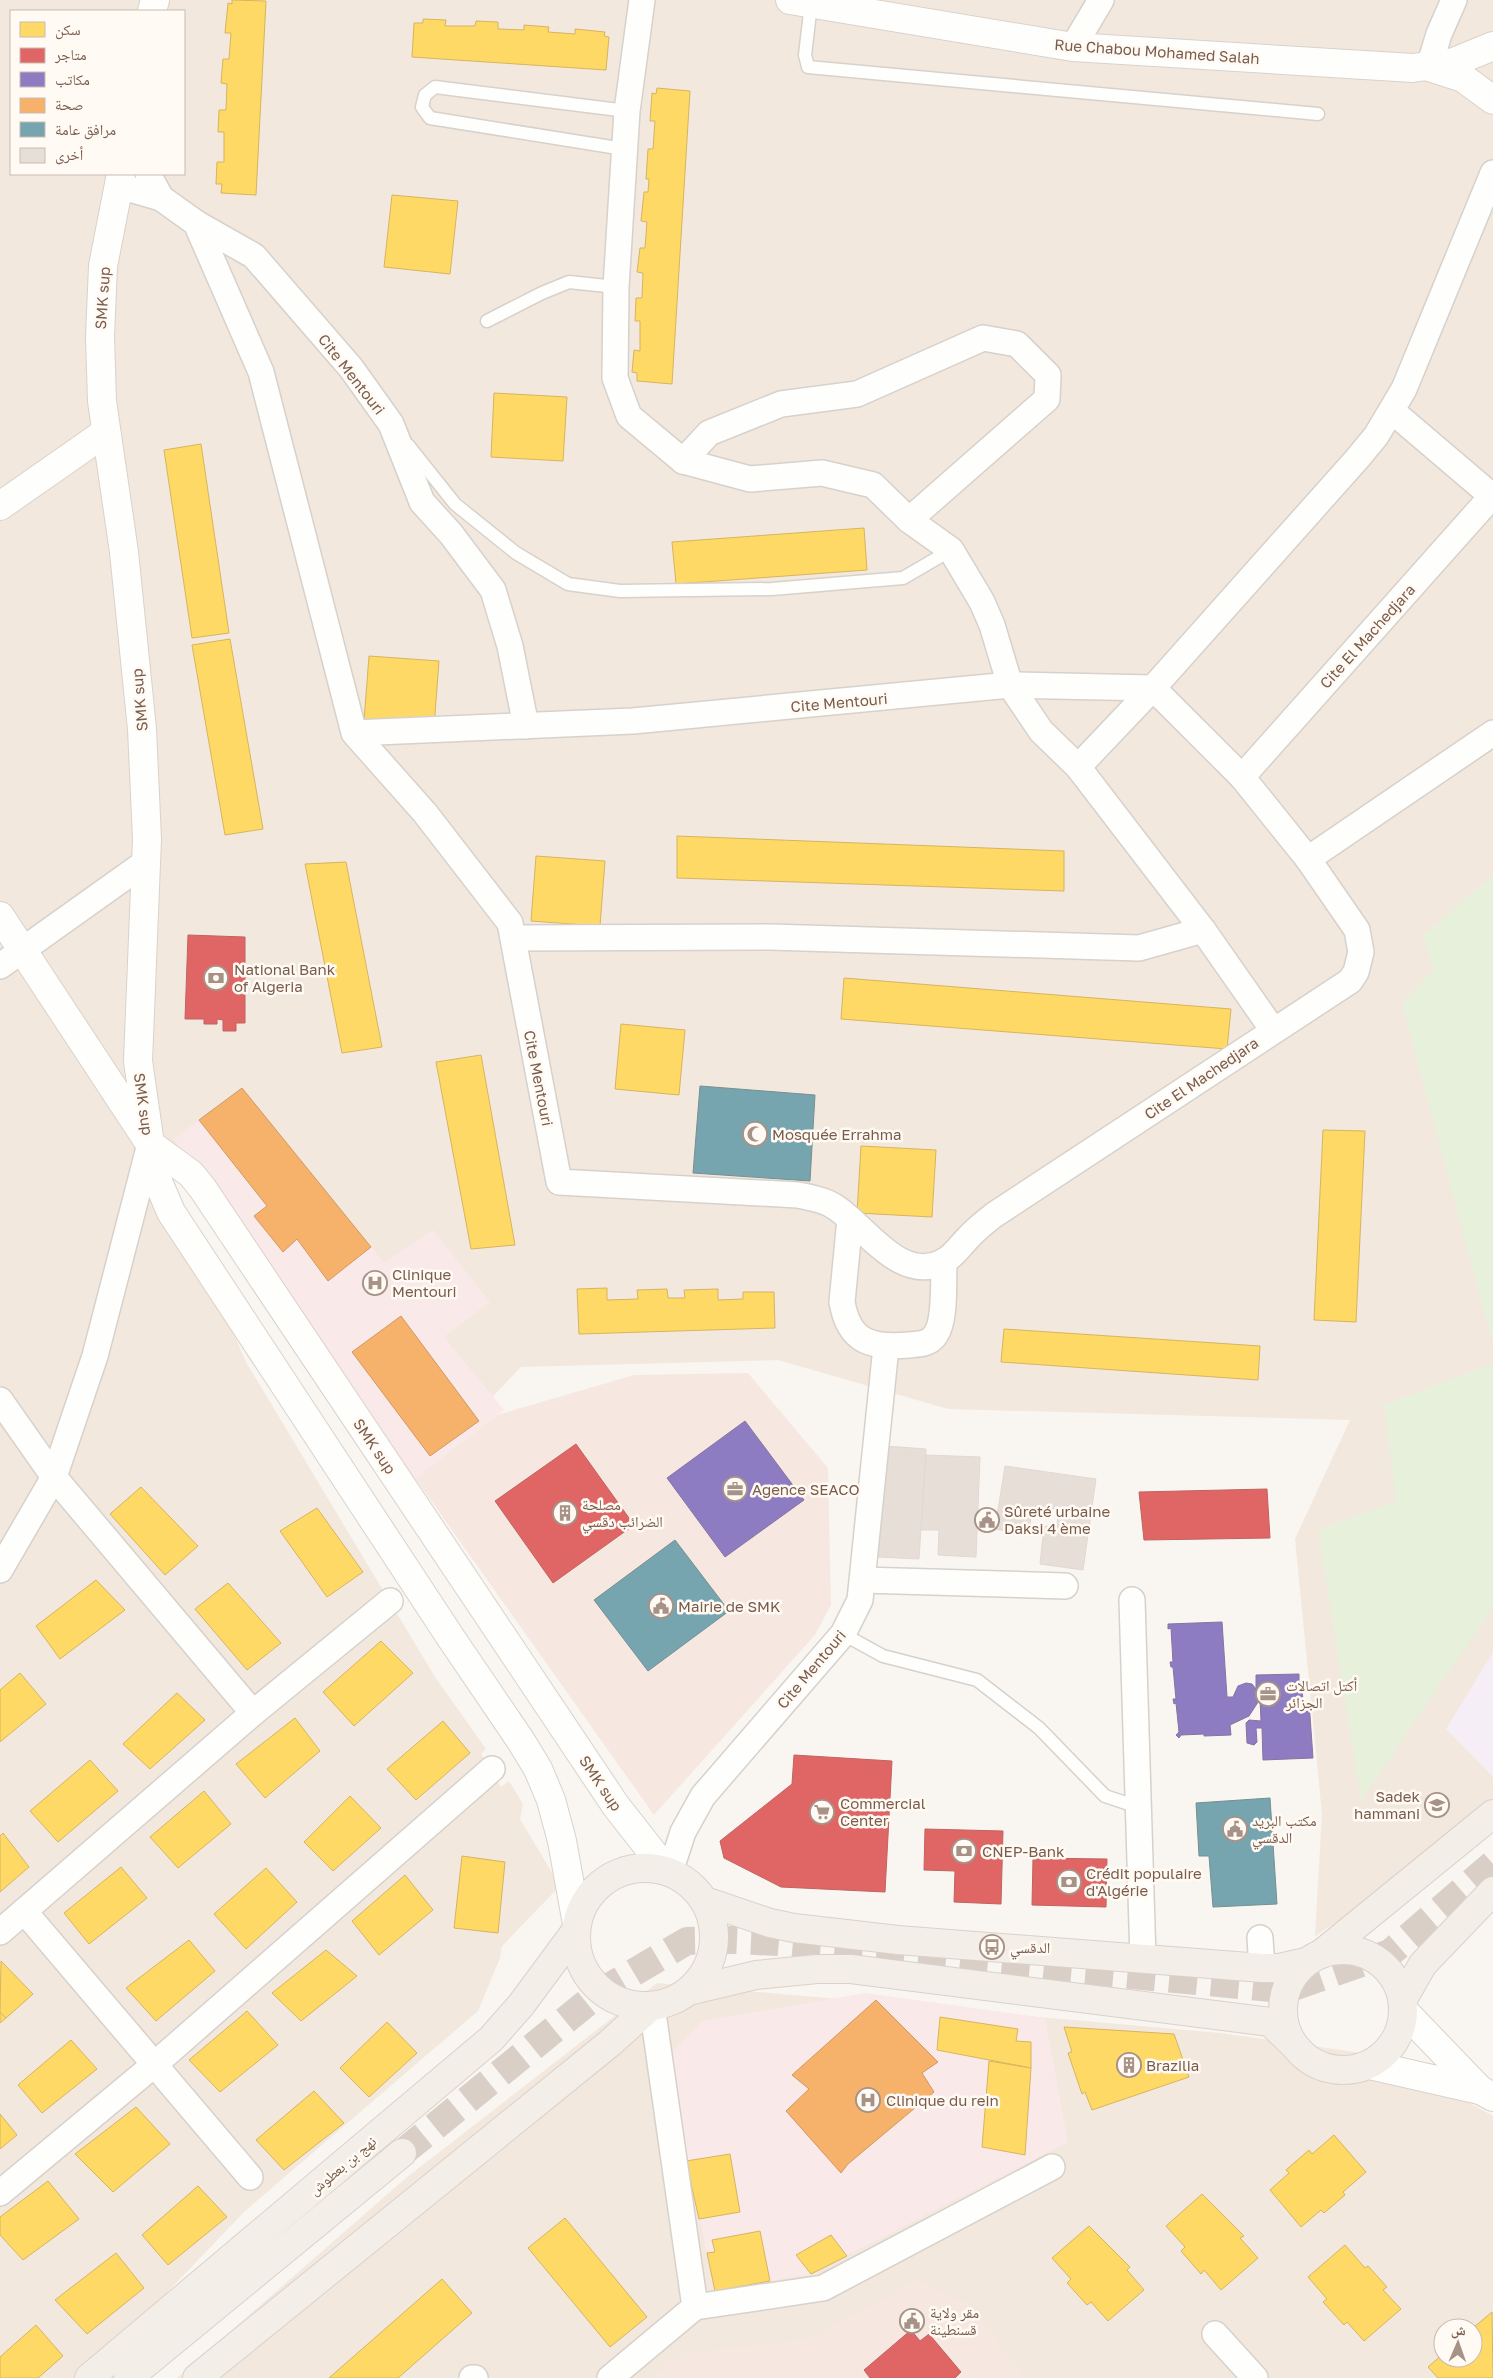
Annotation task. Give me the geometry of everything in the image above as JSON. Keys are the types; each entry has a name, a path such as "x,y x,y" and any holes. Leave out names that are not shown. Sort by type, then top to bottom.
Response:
{"main road":[{"name":"Rue Chabou Mohamed Salah","path":"800,2 1073,47 1429,67 1454,62 1493,46"},
{"path":"1429,67 1463,78 1493,100"},
{"name":"SMK sup","path":"120,180 103,266 100,337 102,401 135,650 142,730 146,862 138,1061 150,1144 178,1163 203,1189 616,1806 669,1871"},
{"path":"0,506 106,432"},
{"path":"0,916 150,1144 159,1184 170,1212 538,1769 551,1800 562,1841 576,1928 577,1952 584,1971 596,1987 612,1998 631,2005 652,2006 677,1999 702,1977 711,1959 715,1939 712,1920 705,1901 696,1889 669,1871 650,1868 634,1868 617,1873 603,1882 591,1894 582,1908 576,1928"},
{"path":"1292,2043 1285,2026 1282,2007 1286,1989 1294,1974 1493,1814"},
{"path":"1404,2005 1423,1964 1493,1891"},
{"path":"688,1991 756,1975 817,1969 851,1969 1270,2022 1310,2060 1324,2067 1339,2071 1370,2065 1392,2047 1403,2024 1404,2005 1397,1982 1387,1968 1373,1957 1356,1951 1338,1950 1279,1968 1143,1959 898,1940 794,1928 705,1901"},
{"name":"نهج بن بعطوش","path":"89,2378 492,2039 521,2005 576,1928"},
{"path":"1404,2005 1486,2094"},
{"path":"197,2378 610,2043 652,2006"},
{"path":"1370,2065 1486,2094"},
{"name":"نهج بن بعطوش","path":"128,2378 407,2160 158,2378"}],"street":[{"path":"642,0 627,111 616,287 615,378 629,416 683,461 750,479 822,473 873,485 909,520 952,550 982,602 1010,685 1042,731 1078,767 1203,930 1273,1030"},
{"path":"1073,47 1101,0"},
{"path":"1429,67 1439,34 1454,0"},
{"path":"1078,767 1153,688 1357,459 1392,411 1404,388 1493,173"},
{"name":"Cite Mentouri","path":"149,175 161,198"},
{"name":"Cite Mentouri","path":"120,180 161,198 196,223 254,256 351,368 391,424 422,502 451,534 493,590 510,646 526,726"},
{"name":"Cite Mentouri","path":"196,223 261,372 354,733 425,813 510,923 559,1182 798,1195 819,1200 836,1208 898,1261 916,1266 944,1262"},
{"path":"683,461 709,433 781,404 858,394 983,338 1017,344 1048,375 1047,399 909,520"},
{"name":"Cite El Machedjara","path":"1242,777 1492,496 1392,411"},
{"name":"Cite Mentouri","path":"354,733 633,721 1010,685 1153,688"},
{"name":"Cite El Machedjara","path":"944,1262 994,1215 1350,981 1360,962 1361,952 1357,930 1308,859 1242,777 1153,688"},
{"path":"1308,859 1493,733"},
{"path":"0,966 146,862"},
{"path":"513,938 770,937 1139,948 1203,930"},
{"path":"0,1570 54,1477 95,1356 150,1144"},
{"path":"850,1219 842,1302 848,1323 862,1339 886,1347 924,1344 936,1334 941,1319 944,1262"},
{"name":"Cite Mentouri","path":"669,1871 683,1832 704,1796 843,1634 860,1600 886,1347"},
{"path":"0,1400 54,1477 253,1714"},
{"path":"863,1580 1065,1586"},
{"path":"0,1932 253,1714 390,1600"},
{"path":"1132,1600 1143,1959"},
{"path":"0,2193 154,2064 492,1769"},
{"path":"24,1911 250,2177"},
{"path":"1260,1938 1262,1968"},
{"path":"652,2006 695,2307"},
{"path":"610,2378 695,2307 823,2288 1052,2167"},
{"path":"1215,2334 1255,2378"}],"lane":[{"path":"800,2 805,56 808,67 1318,114"},
{"path":"624,149 430,118 422,107 425,95 435,87 627,111"},
{"path":"487,321 542,293 569,282 616,287"},
{"path":"391,424 455,504 516,553 568,584 620,591 772,589 903,578 952,550"},
{"path":"843,1634 883,1656 977,1680 1039,1728 1105,1796 1138,1807"}],"shaded area":[{"path":"0,0 1493,0 1493,1812 1453,1847 1315,1936 1322,1814 1295,1539 1350,1420 948,1409 778,1360 521,1367 415,1478 152,1146 246,1362 435,1677 486,1749 481,1754 501,1787 509,1781 523,1804 520,1819 560,1886 502,1946 500,1958 478,2011 245,2211 85,2378 0,2378"},
{"name":"Clinique Mentouri","path":"242,1088 384,1263 433,1230 490,1302 444,1337 504,1410 415,1478 174,1139"},
{"path":"748,1373 828,1468 831,1605 815,1635 654,1815 415,1478 497,1415 634,1375"},
{"path":"1493,1652 1493,1777 1446,1729"},
{"path":"657,1983 1220,2033 1383,2056 1493,2116 1493,2378 177,2378 406,2178"},
{"name":"Clinique du rein","path":"865,1993 1045,2018 1068,2142 811,2274 715,2291 666,2058 702,2021"},
{"name":"مقر ولاية قسنطينة","path":"916,2281 967,2303 1025,2378 652,2378 684,2353 809,2340"}],"green space":[{"path":"1493,875 1493,1345 1402,1004 1433,969 1423,935"},
{"path":"1493,1363 1493,1607 1361,1801 1318,1530 1396,1501 1384,1405"}],"building: سكن":[{"path":"232,0 266,1 256,195 221,193 222,184 216,184 217,162 224,162 224,132 218,132 219,110 226,110 227,84 221,83 223,59 229,59 231,33 225,33 228,3 232,4"},
{"path":"423,19 446,20 445,26 475,26 476,21 498,22 498,29 524,30 524,25 549,27 548,32 575,34 575,29 605,32 604,36 609,37 606,70 412,57 414,23 423,23"},
{"path":"657,88 690,91 672,384 637,381 637,373 632,372 634,350 640,351 640,321 635,321 636,298 642,298 643,273 637,272 640,248 645,248 647,222 641,221 644,192 648,192 649,179 646,179 648,149 653,149 655,121 650,121 652,93 656,94"},
{"path":"392,195 458,201 450,274 384,267"},
{"path":"494,393 567,397 563,461 491,457"},
{"path":"201,444 229,633 192,638 164,450"},
{"path":"864,528 867,570 676,584 672,542"},
{"path":"230,639 263,829 225,835 192,645"},
{"path":"369,656 439,661 434,727 364,721"},
{"path":"677,836 1064,851 1064,891 677,878"},
{"path":"536,856 605,861 600,926 531,921"},
{"path":"346,862 382,1047 342,1053 305,864"},
{"path":"844,978 1231,1009 1227,1049 841,1019"},
{"path":"621,1024 685,1030 679,1095 615,1089"},
{"path":"481,1055 515,1245 471,1249 436,1062"},
{"path":"1323,1130 1365,1131 1356,1322 1314,1320"},
{"path":"861,1146 936,1150 932,1217 857,1213"},
{"path":"607,1288 607,1300 638,1299 637,1290 667,1289 668,1298 685,1298 684,1290 718,1289 718,1300 743,1299 743,1292 774,1292 775,1328 579,1334 577,1289"},
{"path":"1004,1329 1260,1346 1258,1380 1001,1362"},
{"path":"141,1487 198,1546 165,1575 110,1514"},
{"path":"317,1508 363,1572 327,1597 280,1531"},
{"path":"96,1580 125,1610 60,1659 36,1626"},
{"path":"228,1583 281,1643 247,1670 195,1609"},
{"path":"381,1641 413,1673 354,1726 323,1692"},
{"path":"20,1673 46,1704 0,1742 0,1690"},
{"path":"177,1693 205,1720 150,1769 123,1744"},
{"path":"295,1718 320,1751 265,1798 236,1764"},
{"path":"443,1721 470,1753 416,1800 387,1769"},
{"path":"90,1760 118,1791 58,1842 30,1811"},
{"path":"204,1791 231,1824 178,1868 150,1837"},
{"path":"350,1796 381,1828 333,1871 304,1842"},
{"path":"3,1833 29,1867 0,1892 0,1836"},
{"path":"462,1856 505,1862 498,1933 454,1928"},
{"path":"121,1867 147,1898 89,1944 64,1913"},
{"path":"266,1868 297,1902 246,1949 214,1914"},
{"path":"405,1875 433,1910 379,1955 352,1921"},
{"path":"189,1940 215,1971 156,2021 126,1988"},
{"path":"326,1950 357,1976 301,2021 272,1993"},
{"path":"1,1961 33,1994 6,2018 0,2012"},
{"path":"247,2011 278,2045 220,2092 189,2060"},
{"path":"0,2012 6,2018 0,2023"},
{"path":"940,2017 1018,2029 1016,2041 1031,2042 1031,2068 937,2050"},
{"path":"387,2022 417,2053 369,2097 340,2068"},
{"name":"Brazilia","path":"1064,2027 1174,2034 1189,2077 1092,2110 1085,2092 1082,2094 1068,2053 1072,2052"},
{"path":"71,2040 97,2069 42,2113 18,2085"},
{"path":"989,2061 1031,2068 1025,2155 982,2147"},
{"path":"314,2091 344,2123 284,2170 256,2140"},
{"path":"136,2107 170,2144 113,2192 75,2154"},
{"path":"0,2114 17,2135 0,2149"},
{"path":"1334,2135 1366,2172 1343,2192 1345,2195 1324,2213 1321,2210 1301,2227 1270,2190 1289,2173 1286,2170 1309,2150 1312,2154"},
{"path":"730,2154 740,2212 699,2219 686,2161"},
{"path":"48,2181 79,2219 23,2260 0,2235 0,2217"},
{"path":"198,2186 227,2217 168,2265 142,2235"},
{"path":"1202,2194 1244,2236 1240,2238 1258,2258 1221,2290 1204,2270 1201,2274 1181,2251 1185,2247 1166,2226"},
{"path":"565,2218 647,2317 610,2347 528,2248"},
{"path":"1089,2226 1130,2267 1127,2270 1144,2290 1108,2321 1091,2302 1087,2305 1067,2283 1071,2279 1052,2258"},
{"path":"760,2231 770,2281 715,2291 707,2253 715,2252 712,2240"},
{"path":"831,2235 847,2256 811,2274 796,2255"},
{"path":"1345,2245 1365,2268 1368,2266 1387,2287 1383,2290 1401,2309 1364,2341 1347,2322 1344,2325 1323,2302 1327,2299 1308,2277"},
{"path":"116,2253 144,2288 87,2334 55,2300"},
{"path":"442,2279 472,2313 398,2378 329,2378"},
{"path":"1492,2312 1493,2378 1438,2378 1428,2367 1433,2363 1433,2368 1483,2368 1483,2320"},
{"path":"36,2325 63,2356 38,2378 0,2378 0,2357"}],"building: متاجر":[{"name":"National Bank of Algeria","path":"188,935 245,937 245,1023 236,1023 236,1031 223,1031 223,1020 217,1019 217,1024 204,1024 204,1019 185,1019"},
{"name":"مصلحة الضرائب دقسي","path":"576,1444 634,1525 553,1583 495,1501"},
{"path":"1267,1489 1270,1538 1144,1540 1139,1492"},
{"name":"Commercial Center","path":"794,1755 892,1761 885,1892 781,1887 724,1858 720,1841 792,1784"},
{"name":"CNEP-Bank","path":"925,1829 1003,1831 1001,1904 954,1902 955,1871 924,1870"},
{"name":"Crédit populaire d'Algérie","path":"1033,1858 1107,1859 1106,1907 1032,1905"},
{"path":"911,2330 920,2341 929,2334 961,2372 955,2378 870,2378 864,2370"}],"building: مكاتب":[{"name":"Agence SEACO","path":"745,1421 804,1500 725,1557 667,1478"},
{"name":"أكتل اتصالات الجزائر","path":"1222,1622 1227,1697 1233,1697 1238,1686 1246,1683 1252,1684 1256,1689 1256,1675 1299,1674 1299,1688 1302,1688 1303,1701 1309,1702 1313,1758 1263,1760 1262,1728 1256,1728 1257,1742 1254,1745 1247,1743 1246,1723 1249,1720 1261,1721 1260,1699 1249,1716 1230,1725 1231,1735 1181,1735 1179,1738 1176,1735 1179,1732 1176,1703 1174,1704 1173,1699 1176,1699 1173,1667 1171,1667 1170,1662 1173,1662 1171,1628 1168,1629 1168,1624"}],"building: صحة":[{"path":"242,1088 371,1247 328,1281 297,1239 283,1252 254,1216 267,1206 199,1120"},
{"name":"Clinique Mentouri","path":"401,1316 479,1421 430,1456 352,1352"},
{"path":"876,2000 938,2062 922,2073 934,2092 848,2164 841,2173 786,2111 809,2089 792,2075"}],"building: مرافق عامة":[{"name":"Mosquée Errahma","path":"700,1086 815,1095 810,1181 693,1173"},
{"name":"Mairie de SMK","path":"675,1540 729,1611 648,1671 594,1600"},
{"name":"مكتب البريد الدقسي","path":"1270,1798 1277,1904 1213,1907 1209,1856 1199,1856 1196,1803"}],"building: أخرى":[{"path":"885,1446 926,1449 919,1559 878,1557"},
{"path":"926,1455 980,1457 976,1557 938,1555 939,1530 921,1530"},
{"path":"1005,1466 1096,1479 1083,1570 1040,1564 1044,1526 1057,1527 1058,1509 1033,1506 1028,1535 995,1529"}],"tunnel":[{"path":"402,2153 599,1993 687,1941 734,1940 778,1942 1271,1988 1290,1988 1390,1953 1493,1864"}],"place":[{"name":"National Bank of Algeria","path":"216,978"},
{"name":"Mosquée Errahma","path":"755,1134"},
{"name":"Clinique Mentouri","path":"375,1283"},
{"name":"Agence SEACO","path":"735,1489"},
{"name":"مصلحة الضرائب دقسي","path":"565,1513"},
{"name":"Sûreté urbaine Daksi 4 ème","path":"987,1520"},
{"name":"Mairie de SMK","path":"661,1606"},
{"name":"أكتل اتصالات الجزائر","path":"1268,1694"},
{"name":"Sadek hammani","path":"1437,1805"},
{"name":"Commercial Center","path":"822,1812"},
{"name":"مكتب البريد الدقسي","path":"1235,1829"},
{"name":"CNEP-Bank","path":"964,1851"},
{"name":"Crédit populaire d'Algérie","path":"1069,1882"},
{"name":"الدقسي","path":"992,1947"},
{"name":"Brazilia","path":"1129,2065"},
{"name":"Clinique du rein","path":"868,2100"},
{"name":"مقر ولاية قسنطينة","path":"912,2321"}]}
